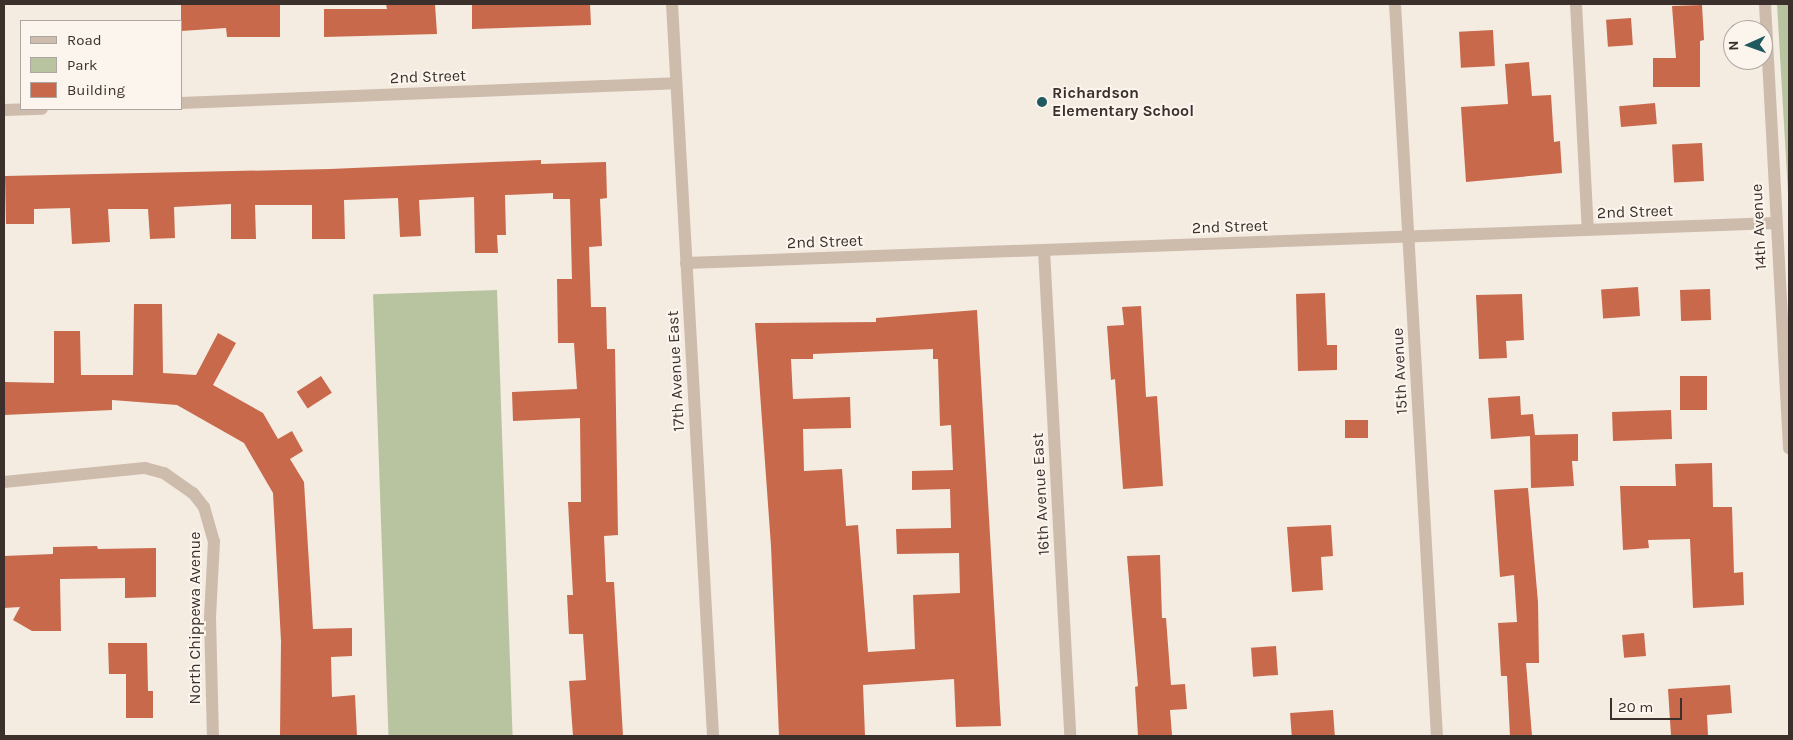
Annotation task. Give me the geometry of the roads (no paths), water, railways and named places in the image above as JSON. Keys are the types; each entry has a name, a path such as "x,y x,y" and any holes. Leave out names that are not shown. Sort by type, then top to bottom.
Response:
{"street":[{"name":"17th Avenue East","path":"672,4 713,736"},
{"name":"15th Avenue","path":"1395,4 1437,736"},
{"path":"1576,4 1588,230"},
{"name":"14th Avenue","path":"1765,4 1775,223 1789,448"},
{"name":"2nd Street","path":"182,103 676,83"},
{"path":"4,110 20,110"},
{"name":"2nd Street","path":"686,263 1775,223"},
{"name":"16th Avenue East","path":"1044,250 1070,736"},
{"name":"North Chippewa Avenue","path":"4,482 145,468 164,473 193,493 211,523 214,541 210,617 213,736"}],"place":[{"name":"Richardson Elementary School","path":"1042,102"}]}
